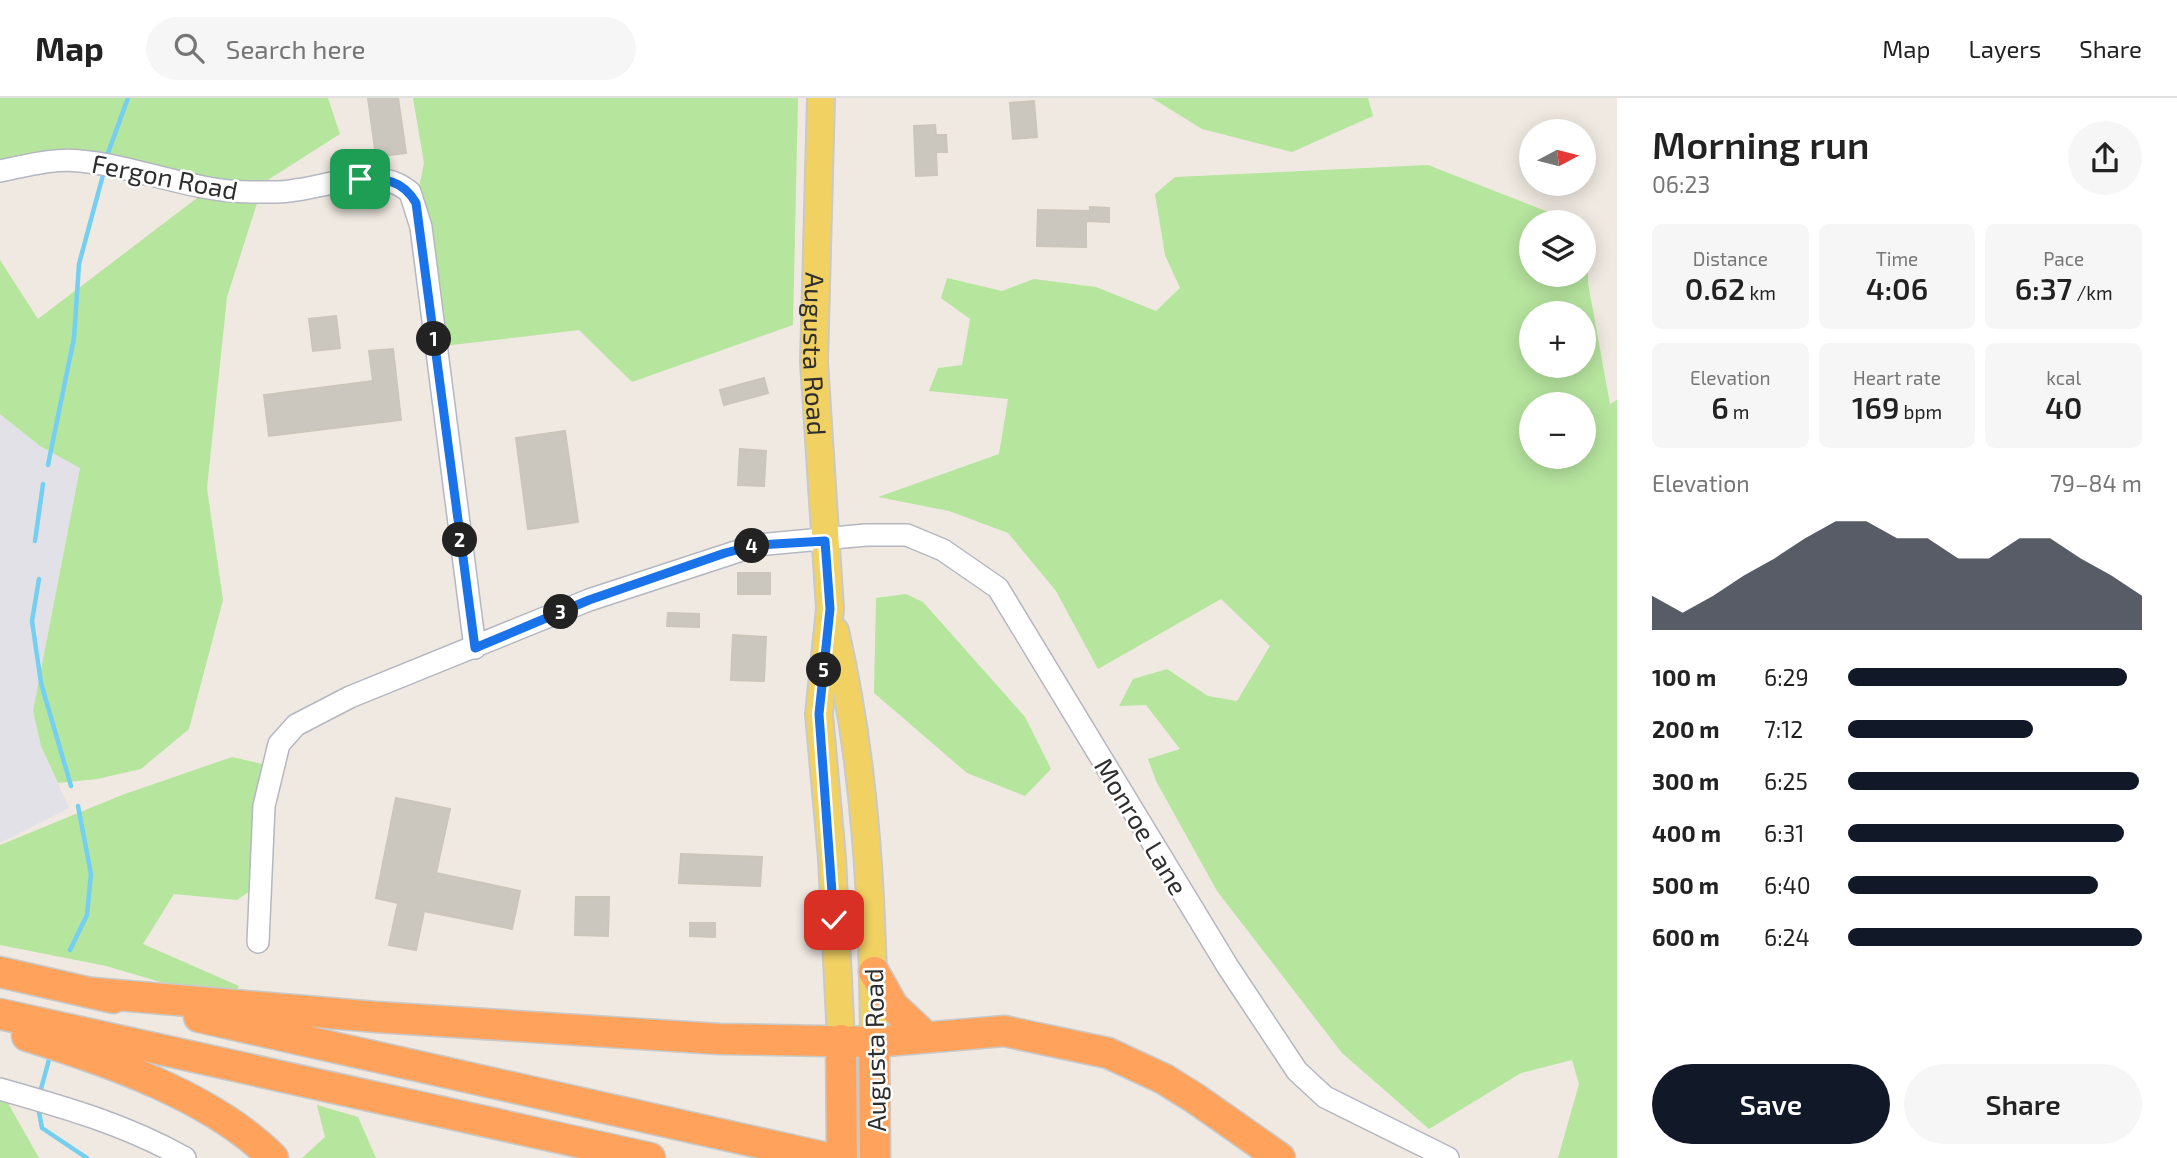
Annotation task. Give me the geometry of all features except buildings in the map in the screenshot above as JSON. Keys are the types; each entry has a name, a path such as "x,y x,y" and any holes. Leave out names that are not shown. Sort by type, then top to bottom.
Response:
{"highway":[{"path":"0,972 827,1158"},
{"path":"874,972 893,1006 926,1037"},
{"path":"93,993 376,1017 719,1039 874,1042 1004,1031 1108,1053 1164,1079 1280,1158"},
{"path":"0,1014 650,1158"},
{"path":"0,1028 129,1072 190,1100 273,1158"},
{"name":"Augusta Road","path":"841,1040 842,1145"},
{"name":"Augusta Road","path":"874,1042 876,1148"}],"main road":[{"name":"Augusta Road","path":"821,98 814,362 830,609 850,696 867,858 874,972 874,1042"},
{"name":"Augusta Road","path":"830,609 819,714 832,858 841,1040"}],"street":[{"name":"Fergon Road","path":"0,172 76,160 101,163 199,187 249,192 286,192 360,179 388,179 410,192 421,227 475,648"},
{"name":"Monroe Lane","path":"258,942 264,806 272,766 286,734 308,717 349,697 589,600 725,553 757,545 825,541 866,535 906,535 943,550 998,588 1220,955 1297,1072 1325,1097 1448,1158"},
{"path":"0,1089 93,1116 138,1134 185,1158"}],"shaded area":[{"path":"0,414 40,446 80,467 33,711 41,746 69,808 0,843"}],"green space":[{"path":"0,98 328,98 340,134 249,192 101,163 0,172"},
{"path":"413,98 798,98 793,325 632,382 579,330 435,347 416,203 424,163"},
{"path":"1152,98 1368,98 1373,116 1292,152 1202,129"},
{"path":"1428,165 1543,210 1519,210 1519,287 1589,287 1591,301 1519,301 1519,378 1596,378 1596,327 1610,404 1617,400 1617,1158 1558,1158 1579,1084 1572,1060 1521,1073 1429,1129 1342,1053 1217,891 1156,781 1148,759 1180,749 1146,705 1119,706 1133,679 1167,669 1208,696 1237,701 1270,646 1221,599 1098,669 1056,591 1008,533 949,511 878,497 999,454 1008,399 929,391 938,368 962,365 970,319 941,298 947,278 1002,291 1034,279 1096,287 1156,311 1180,288 1165,255 1155,194 1175,177"},
{"path":"259,197 227,297 207,488 223,600 189,729 141,769 97,779 58,783 41,746 33,711 80,468 40,446 0,414 0,260 38,319 197,198"},
{"path":"906,594 923,602 1025,717 1051,769 1025,796 967,773 874,693 876,598"},
{"path":"232,757 272,766 260,884 237,900 174,894 143,944 239,986 229,1002 106,966 0,945 0,845 122,795"},
{"path":"0,1089 39,1158 0,1158"},
{"path":"317,1105 358,1117 376,1158 302,1158 325,1137"}],"waterway":[{"path":"108,153 128,98"},
{"path":"48,465 74,338 79,264 103,175"},
{"path":"35,541 43,484"},
{"path":"39,579 32,621 41,683 71,786"},
{"path":"70,950 87,915 91,874 78,806"},
{"path":"41,1089 50,1056"},
{"path":"38,1107 42,1128 87,1158"}],"route":[{"path":"360,179 388,179 400,184 410,192 416,203 475,648 589,600 725,553 757,545 825,541 830,609 819,714 832,858 834,920"}]}
